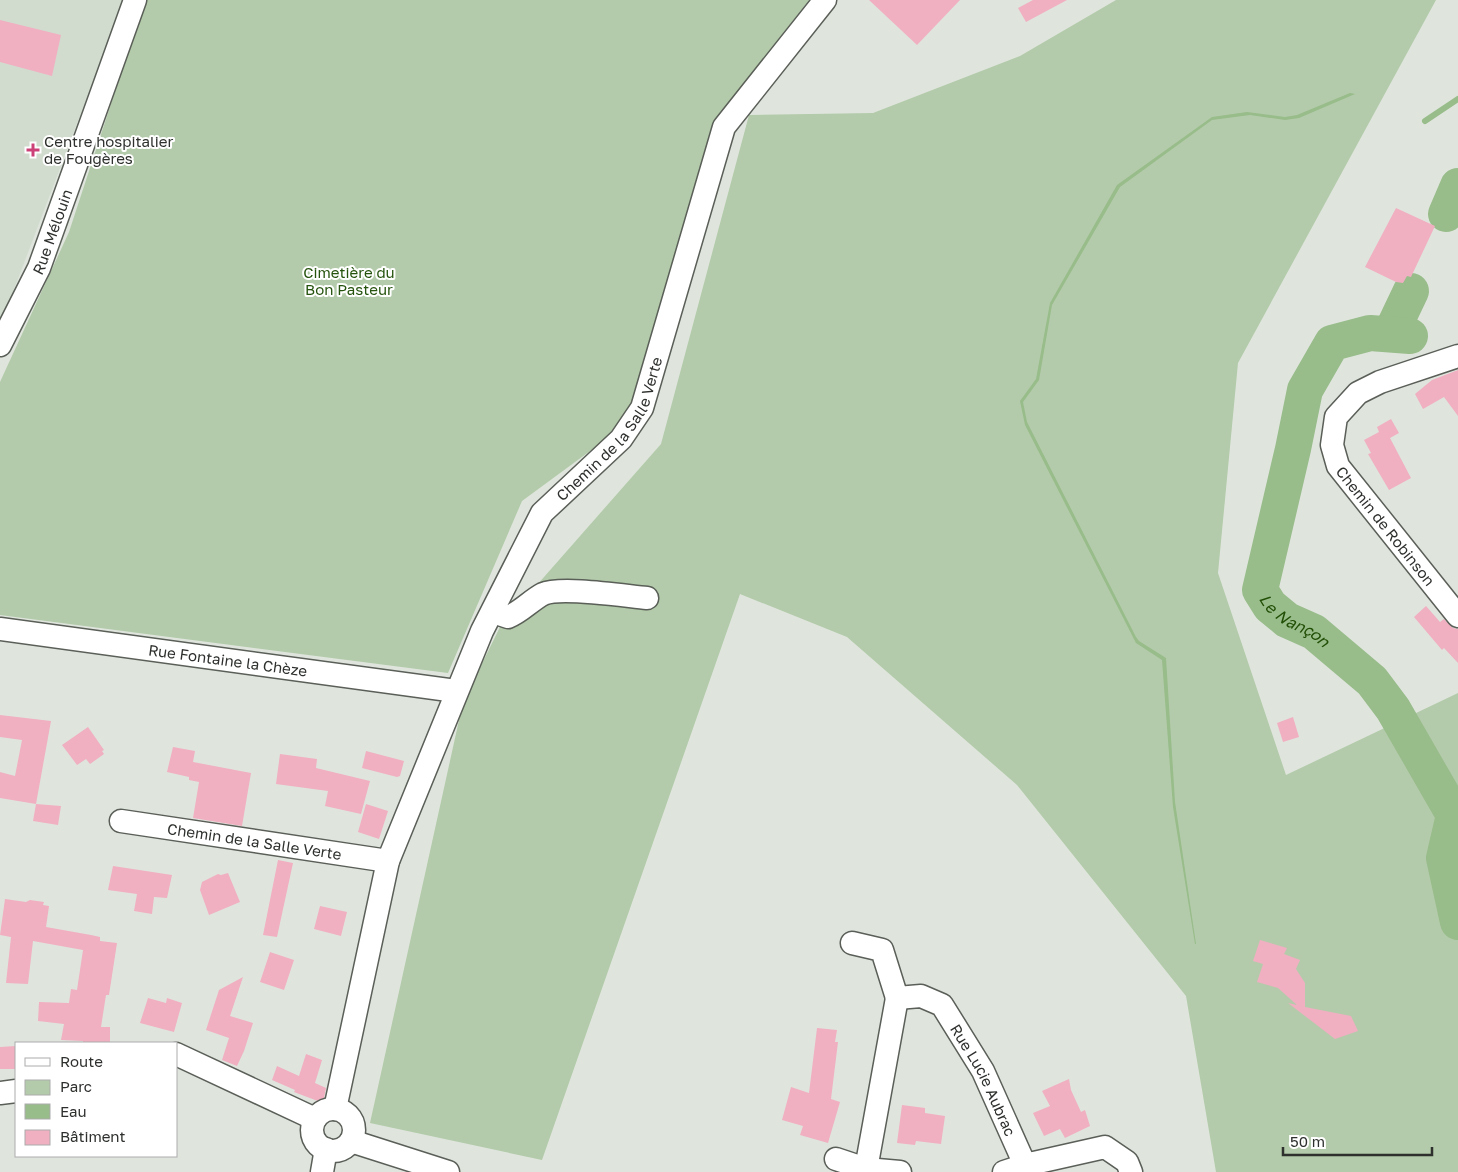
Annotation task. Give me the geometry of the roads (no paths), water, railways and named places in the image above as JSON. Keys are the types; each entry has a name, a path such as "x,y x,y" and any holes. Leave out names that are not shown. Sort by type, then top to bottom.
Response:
{"street":[{"name":"Rue Mélouin","path":"0,346 38,268 135,0"},
{"name":"Chemin de la Salle Verte","path":"335,1109 388,861 482,631 542,513 621,439 642,408 724,127 825,0"},
{"name":"Chemin de Robinson","path":"1458,356 1380,382 1358,393 1336,417 1332,445 1338,466 1458,616"},
{"path":"493,612 508,617 525,608 544,594 559,590 648,598"},
{"name":"Rue Fontaine la Chèze","path":"0,629 456,691"},
{"name":"Chemin de la Salle Verte","path":"121,821 388,861"},
{"path":"852,943 882,950 897,998 866,1169"},
{"name":"Rue Lucie Aubrac","path":"897,998 922,996 942,1005 983,1071 1015,1168 1068,1154 1105,1147 1127,1162 1131,1172"},
{"path":"178,1055 315,1119"},
{"path":"0,1093 15,1091"},
{"path":"335,1109 342,1111 352,1120 354,1127 351,1141 340,1149 333,1150 321,1146 312,1131 315,1119 324,1111 335,1109"},
{"path":"351,1141 448,1172"},
{"path":"322,1172 326,1149"},
{"path":"836,1160 866,1169 900,1172"}],"water":[{"path":"1350,93 1355,94 1299,118 1285,120 1250,115 1212,120 1120,187 1052,305 1039,380 1023,402 1027,422 1136,637 1139,641 1166,658 1175,802 1195,944 1173,807 1162,660 1136,643 1025,425 1020,401 1036,379 1050,303 1117,185 1212,117 1247,112 1285,117 1297,115"}],"waterway":[{"path":"1425,121 1458,99"},
{"name":"Le Nançon","path":"1446,214 1458,186"},
{"name":"Le Nançon","path":"1391,333 1411,291"},
{"name":"Le Nançon","path":"1410,336 1370,333 1332,343 1305,390 1260,590 1270,606 1287,620 1314,632 1372,681 1393,709 1454,815 1444,858 1458,922"}],"place":[{"name":"Centre hospitalier de Fougères","path":"33,150"}],"park label":[{"name":"Cimetière du Bon Pasteur","path":"349,280"}]}
